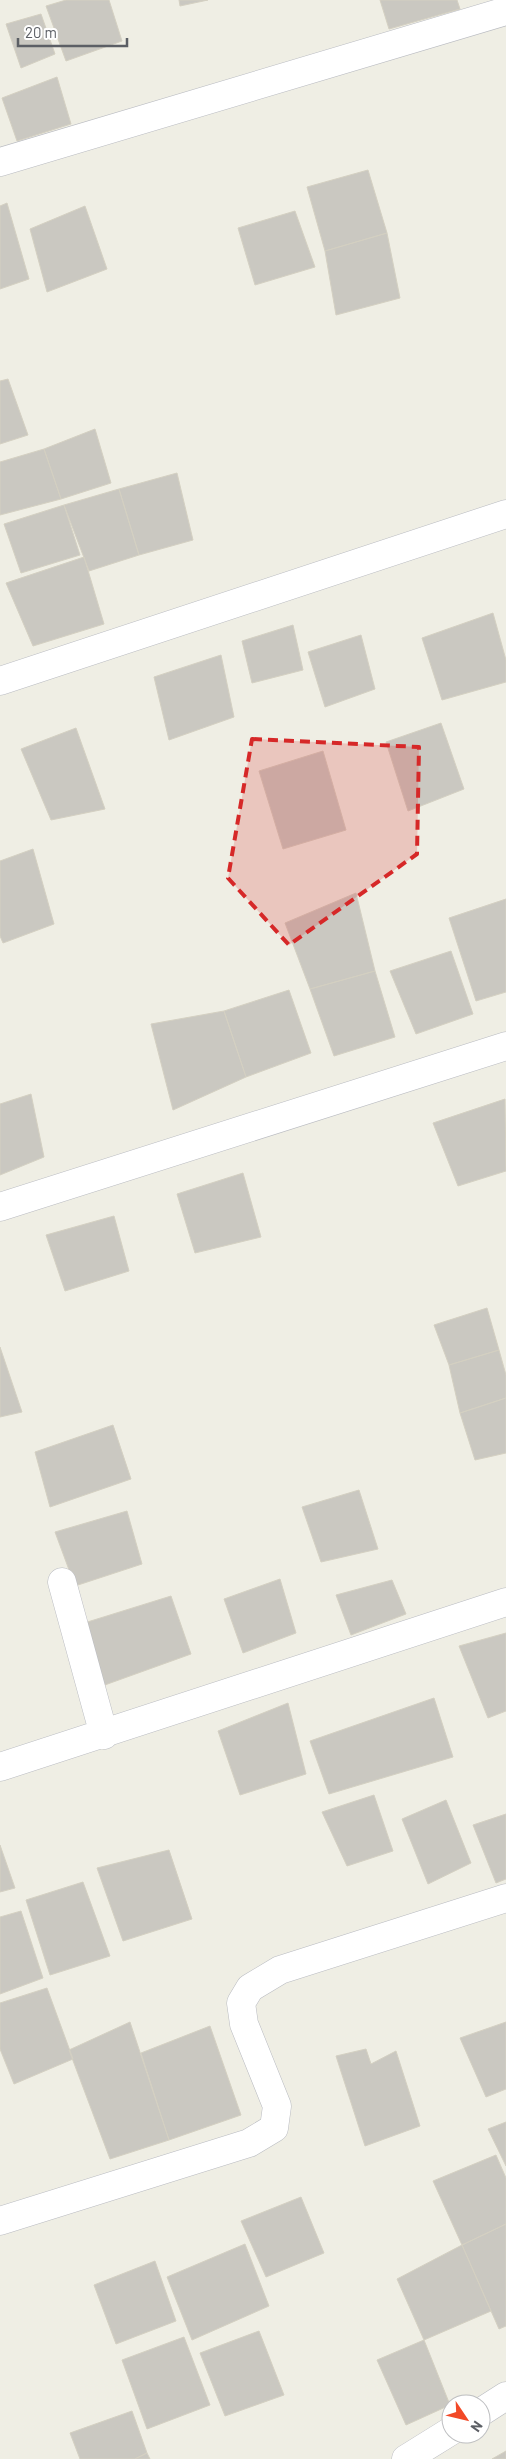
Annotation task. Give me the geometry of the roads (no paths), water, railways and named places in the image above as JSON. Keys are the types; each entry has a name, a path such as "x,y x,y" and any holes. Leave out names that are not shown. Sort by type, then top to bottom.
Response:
{"street":[{"path":"0,162 506,10"},
{"path":"0,681 506,514"},
{"path":"0,1207 506,1046"},
{"path":"62,1582 104,1734"},
{"path":"0,1768 506,1602"},
{"path":"0,2221 248,2143 274,2128 278,2106 243,2017 241,2003 250,1988 280,1970 506,1898"},
{"path":"491,2406 506,2396"},
{"path":"406,2459 441,2437"}]}
